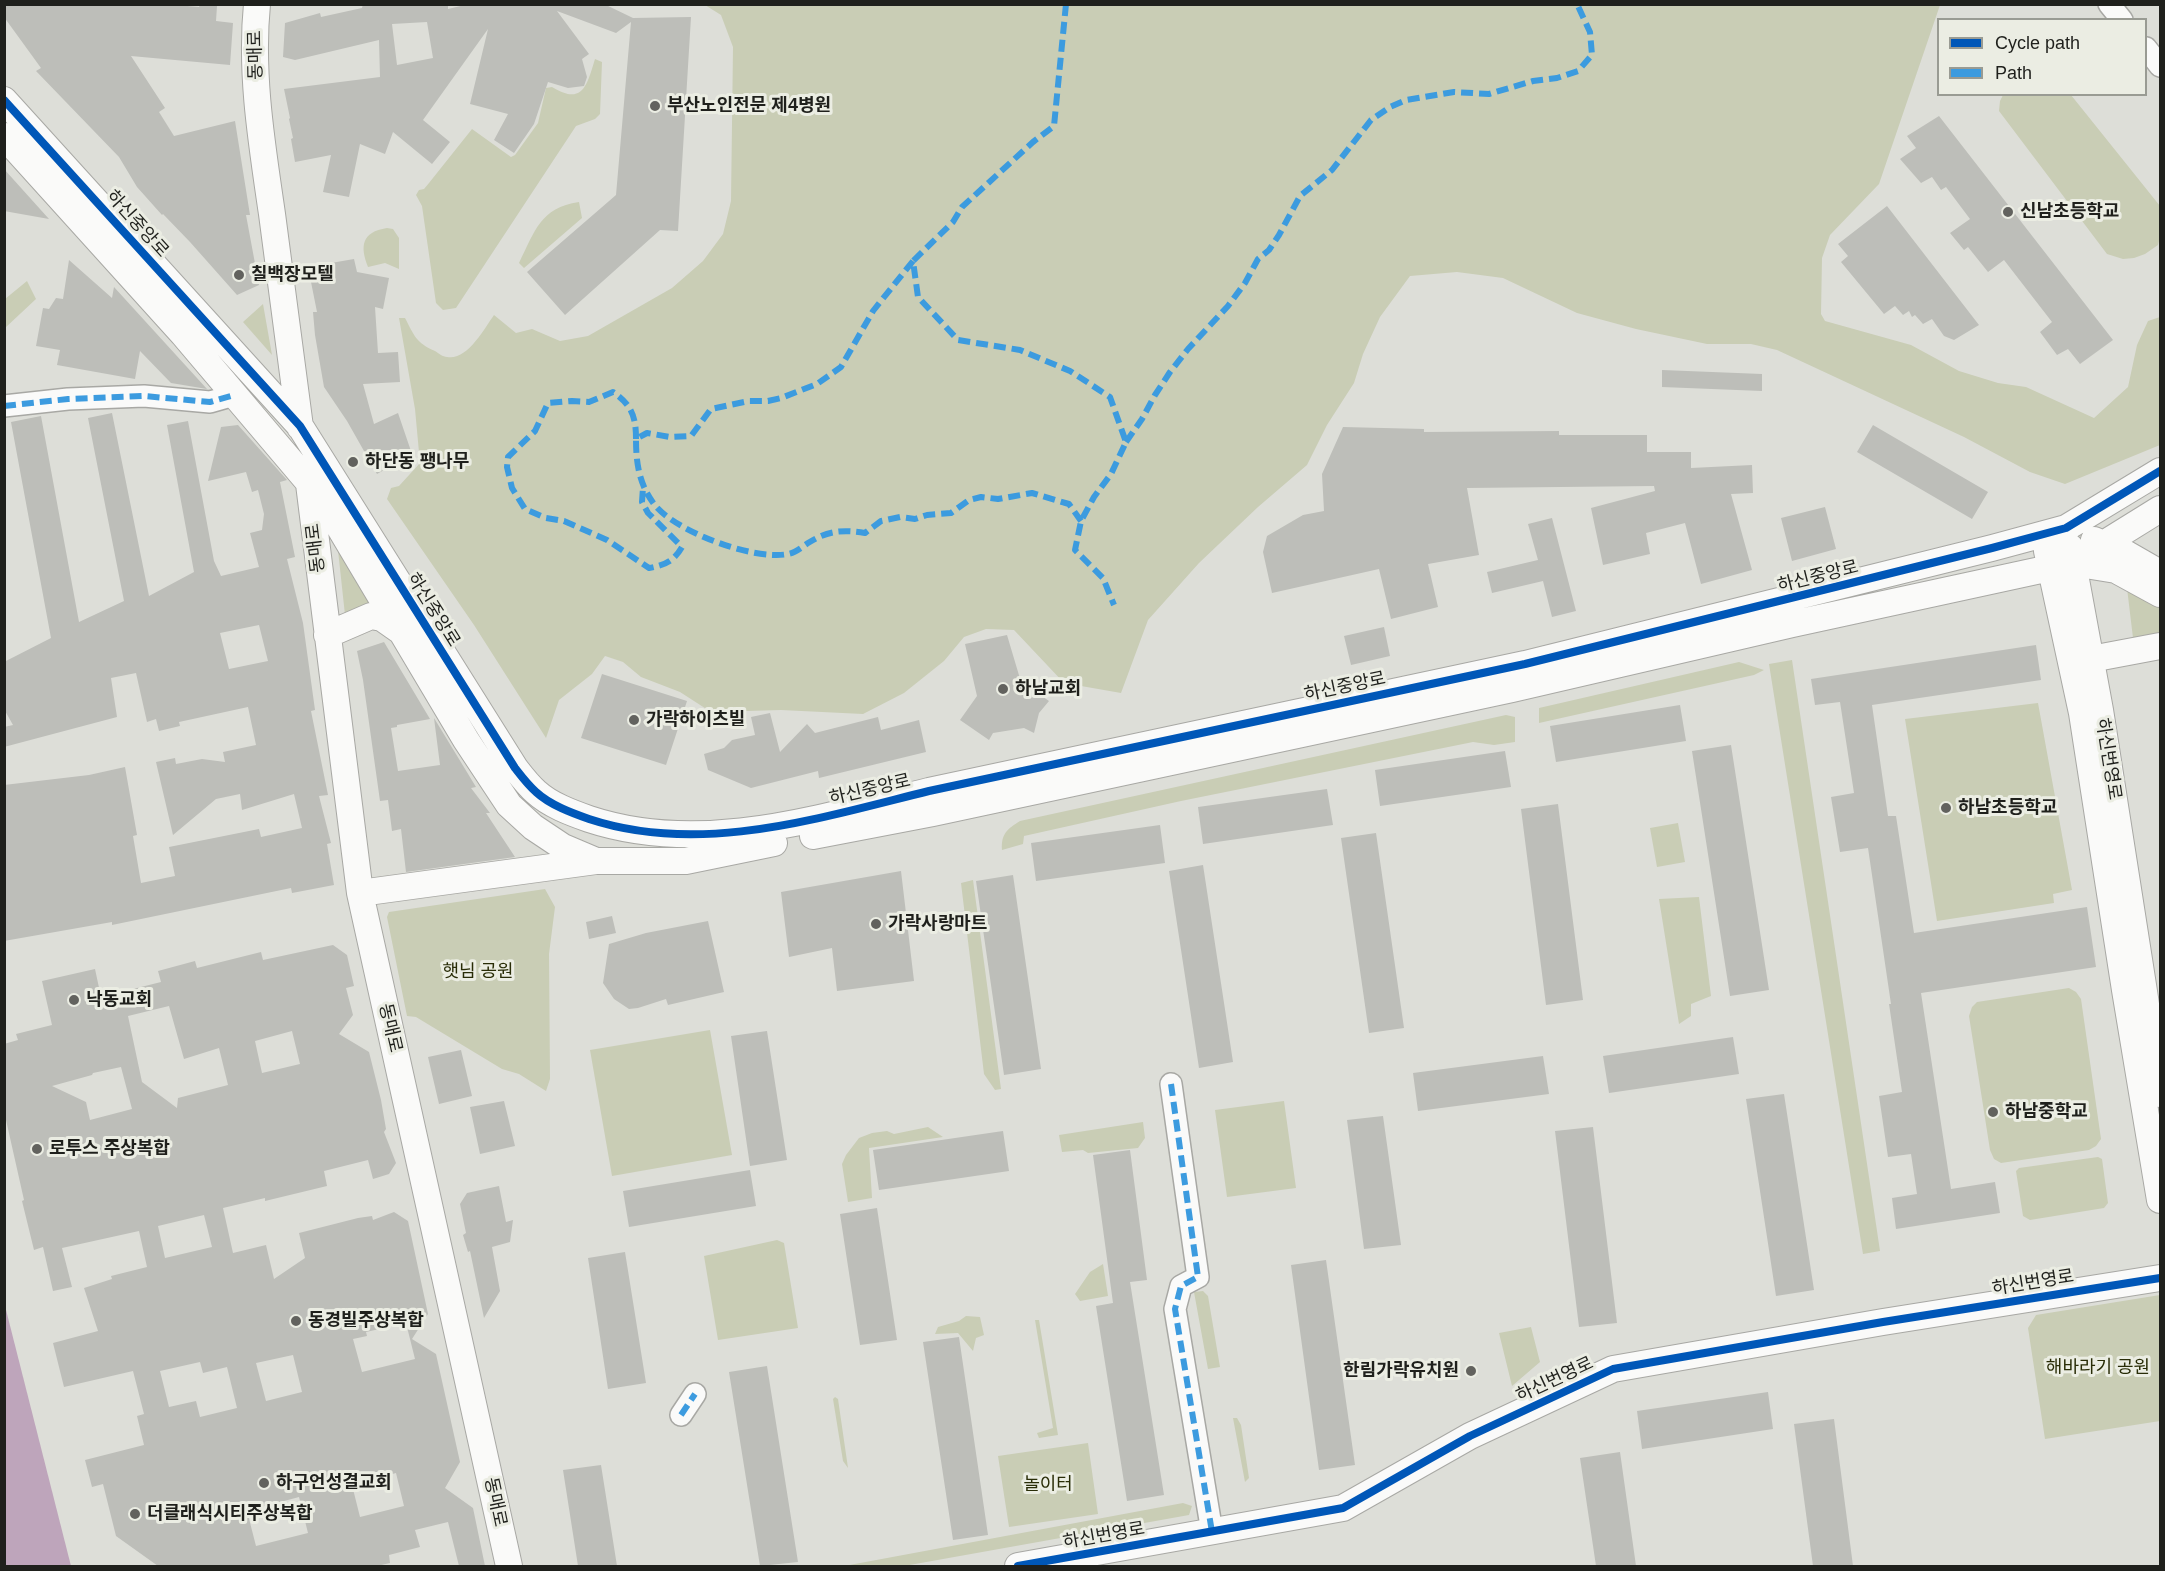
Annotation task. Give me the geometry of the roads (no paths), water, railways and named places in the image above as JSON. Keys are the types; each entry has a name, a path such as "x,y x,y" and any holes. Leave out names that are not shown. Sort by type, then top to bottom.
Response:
{"street":[{"name":"동매로","path":"257,4 256,81 261,138 309,483 360,893 510,1566"},
{"path":"2109,4 2120,18"},
{"path":"2147,50 2160,66"},
{"name":"하신중앙로","path":"4,100 300,426 515,768 538,794 576,814 614,827 673,834 706,835 759,829 850,810 931,802"},
{"name":"하신중앙로","path":"4,136 183,334 322,498 466,740 509,805 533,827 563,847 596,861 686,861 931,802 1510,678 1790,612 1864,581 2054,531 2160,471"},
{"path":"4,406 68,399 144,396 210,402 231,396 233,393"},
{"name":"하신중앙로","path":"1790,612 1869,607 2062,565 2104,544 2160,509"},
{"path":"2054,531 2104,544 2160,573"},
{"name":"하신번영로","path":"2054,531 2091,659 2160,1094"},
{"path":"2062,565 2116,570 2160,594"},
{"name":"하신번영로","path":"2062,565 2082,713 2160,1200"},
{"path":"1864,581 1869,607"},
{"path":"327,634 371,616 382,618 402,632"},
{"path":"2091,659 2160,646"},
{"path":"360,893 596,861"},
{"path":"1171,1084 1198,1277 1181,1286 1175,1310 1212,1532"},
{"name":"하신번영로","path":"1018,1566 1343,1508 1470,1436 1613,1369 1883,1322 2160,1278"},
{"path":"681,1415 695,1394"}],"place":[{"name":"부산노인전문 제4병원","path":"655,106"},
{"name":"신남초등학교","path":"2008,212"},
{"name":"칠백장모텔","path":"239,275"},
{"name":"하단동 팽나무","path":"353,462"},
{"name":"하남교회","path":"1003,689"},
{"name":"가락하이츠빌","path":"634,720"},
{"name":"하남초등학교","path":"1946,808"},
{"name":"가락사랑마트","path":"876,924"},
{"name":"낙동교회","path":"74,1000"},
{"name":"하남중학교","path":"1993,1112"},
{"name":"로투스 주상복합","path":"37,1149"},
{"name":"동경빌주상복합","path":"296,1321"},
{"name":"한림가락유치원","path":"1471,1371"},
{"name":"하구언성결교회","path":"264,1483"},
{"name":"더클래식시티주상복합","path":"135,1514"}],"park label":[{"name":"햇님 공원","path":"478,972"},
{"name":"해바라기 공원","path":"2098,1368"},
{"name":"놀이터","path":"1048,1485"}]}
